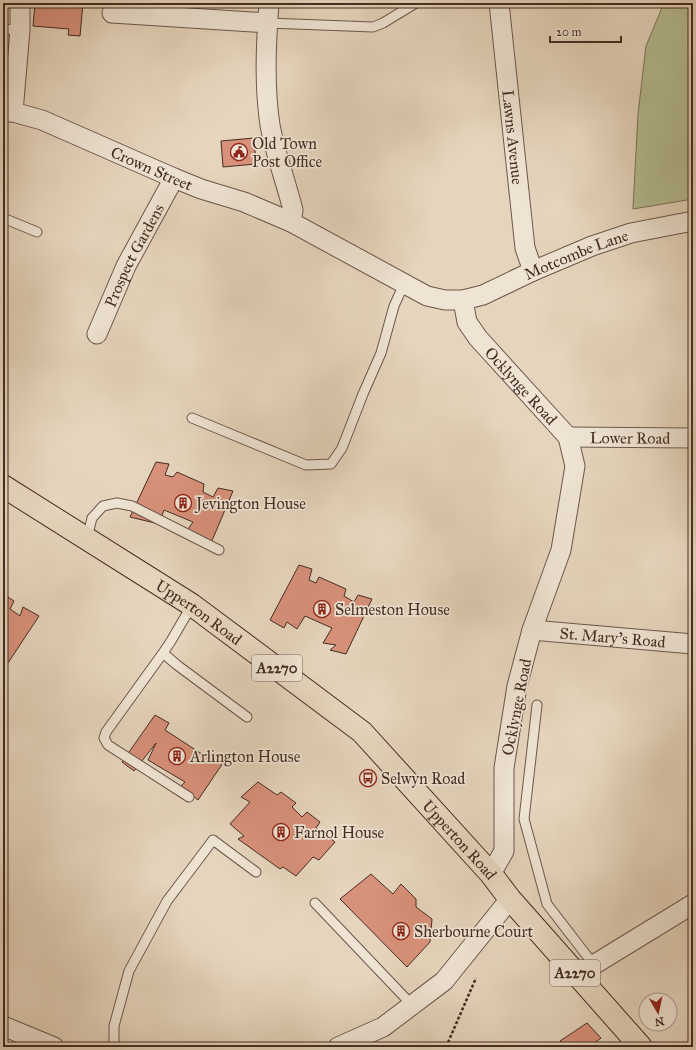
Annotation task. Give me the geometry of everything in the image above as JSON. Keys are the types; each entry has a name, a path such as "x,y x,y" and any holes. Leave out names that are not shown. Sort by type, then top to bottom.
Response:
{"main road":[{"name":"Upperton Road","path":"3,486 192,605 362,732 491,874 510,900"},
{"name":"A2270","path":"510,900 585,970 641,1047"}],"street":[{"path":"8,112 11,29 20,3"},
{"path":"269,3 266,80 270,126 293,210 291,222 427,296 445,300 463,300"},
{"name":"Lawns Avenue","path":"499,3 525,248 533,271"},
{"path":"112,12 268,23"},
{"name":"Crown Street","path":"8,112 42,120 174,178 244,202 291,222"},
{"name":"Prospect Gardens","path":"97,334 126,266 174,178"},
{"name":"Motcombe Lane","path":"463,300 483,296 533,271 592,246 631,233 693,220"},
{"name":"Ocklynge Road","path":"463,300 467,322 478,338 568,437 575,466 561,550 532,630 517,686 504,768 504,851 491,874"},
{"name":"Lower Road","path":"568,437 693,438"},
{"name":"St. Mary's Road","path":"532,630 693,644"},
{"path":"338,1047 383,1027 444,981 510,900"},
{"path":"585,970 693,904"},
{"path":"3,1026 54,1047"}],"lane":[{"path":"268,23 373,27 384,23 416,3"},
{"path":"3,218 37,232"},
{"path":"192,418 306,465 331,464 342,448 381,353 394,306 404,284"},
{"path":"87,538 92,518 103,506 118,503 132,506 219,550"},
{"path":"189,797 108,745 104,738 106,732 171,641 192,605"},
{"path":"163,653 247,717"},
{"path":"537,706 524,819 547,904 585,970"},
{"path":"114,1047 114,1026 129,970 167,901 213,840 256,872"},
{"path":"315,903 412,1005"}],"path":[{"path":"446,1047 478,973"}],"green space":[{"path":"664,3 693,3 693,199 633,209 638,114 646,46"}],"building":[{"path":"35,3 83,3 80,36 68,35 69,29 33,26"},
{"name":"Old Town Post Office","path":"254,138 256,164 223,167 221,141"},
{"name":"Jevington House","path":"156,462 169,464 165,475 173,477 177,472 204,484 203,492 213,497 218,488 233,491 211,543 184,535 193,522 164,510 159,524 130,517"},
{"name":"Selmeston House","path":"299,565 312,569 309,580 316,583 319,577 346,589 344,596 354,602 358,595 372,599 346,654 330,650 336,645 323,643 332,628 305,616 297,629 287,622 284,628 270,620"},
{"path":"3,594 14,601 10,609 20,616 23,607 39,616 4,669 3,669"},
{"name":"Arlington House","path":"155,715 169,723 165,730 208,758 213,753 225,760 198,800 181,786 185,782 148,760 156,743 134,771 122,762"},
{"name":"Farnol House","path":"258,782 277,795 281,792 296,803 292,807 302,817 307,812 320,822 316,828 335,842 319,860 313,857 296,876 283,867 280,869 238,839 244,836 230,824 250,802 241,797"},
{"name":"Sherbourne Court","path":"371,874 393,894 401,884 416,899 416,907 432,919 430,942 407,967 340,899"},
{"path":"587,1023 601,1038 589,1047 568,1047 560,1041"}],"place":[{"name":"Old Town Post Office","path":"239,152"},
{"name":"Jevington House","path":"183,503"},
{"name":"Selmeston House","path":"322,609"},
{"name":"Arlington House","path":"177,756"},
{"name":"Selwyn Road","path":"368,778"},
{"name":"Farnol House","path":"281,832"},
{"name":"Sherbourne Court","path":"401,931"}]}
